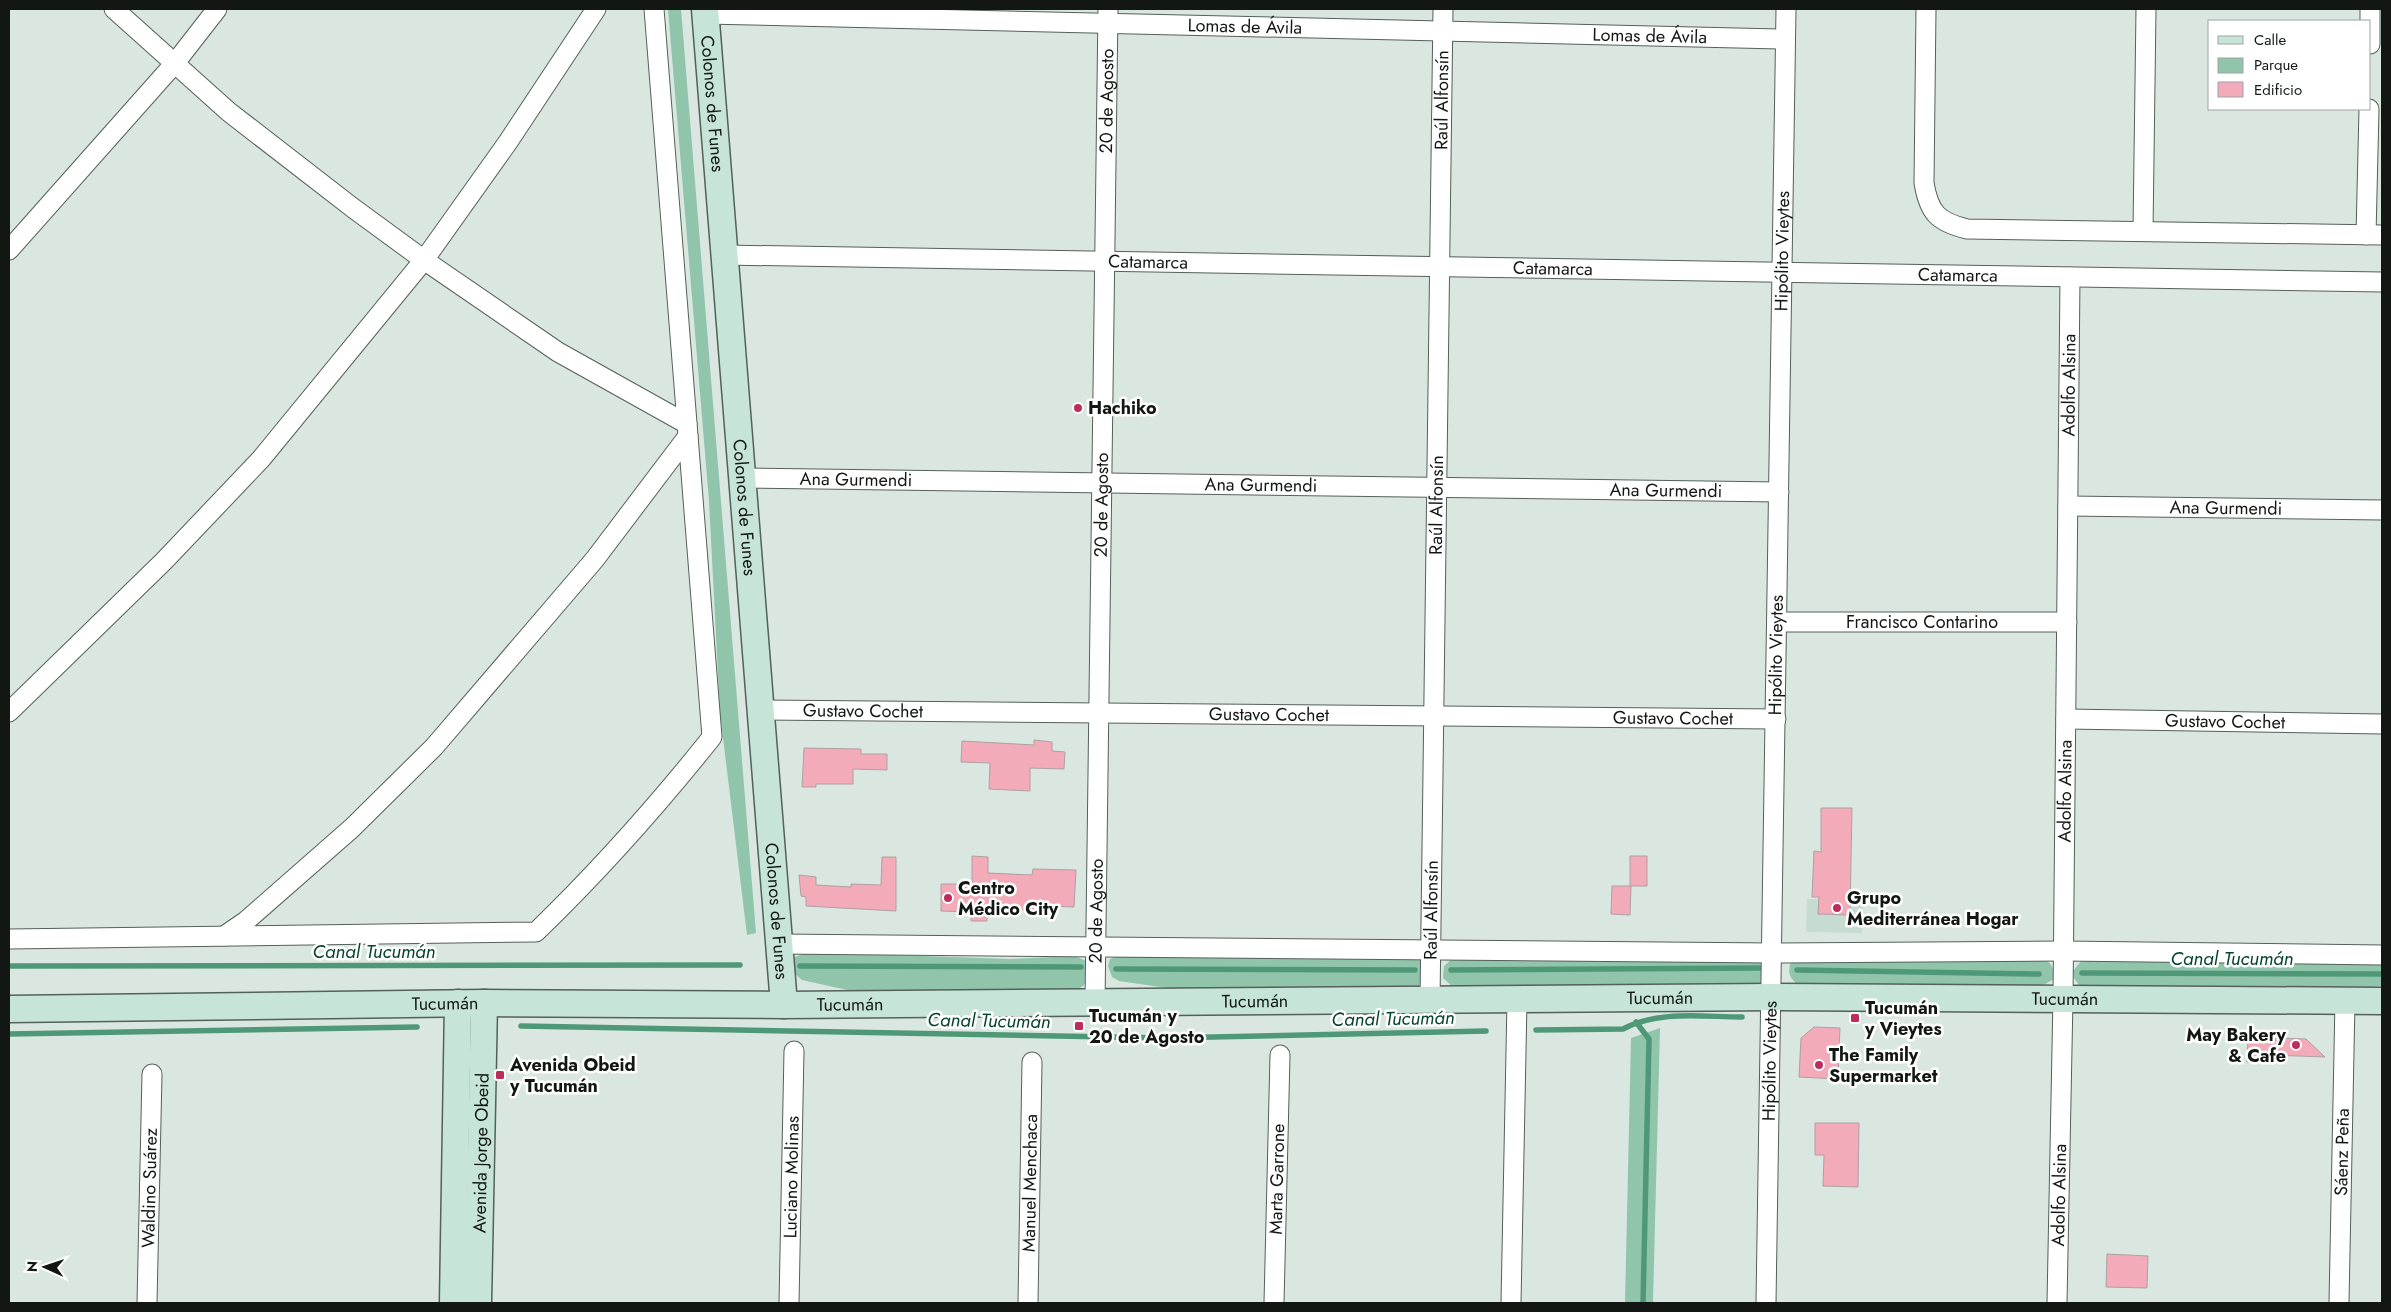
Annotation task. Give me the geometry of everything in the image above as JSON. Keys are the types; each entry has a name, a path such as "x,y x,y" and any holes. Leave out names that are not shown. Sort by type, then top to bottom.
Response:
{"main road":[{"name":"Colonos de Funes","path":"705,11 784,1006"},
{"name":"Tucumán","path":"9,1009 471,1003 784,1006 1517,1001 1772,997 2382,1002"},
{"name":"Avenida Jorge Obeid","path":"453,1303 471,1003"},
{"name":"Avenida Jorge Obeid","path":"471,1003 478,1303"}],"street":[{"path":"114,9 229,112 352,208 558,352 687,430"},
{"path":"9,250 175,63 216,9"},
{"path":"9,712 164,561 261,459 424,260 508,142 596,9"},
{"path":"9,939 536,932 583,886 654,808 712,737 654,9"},
{"name":"Raúl Alfonsín","path":"1430,1001 1444,9"},
{"name":"Hipólito Vieytes","path":"1766,1303 1786,9"},
{"path":"1926,9 1924,183 1927,201 1935,214 1949,224 1968,229 2374,235 2369,110"},
{"path":"2143,231 2146,9"},
{"name":"Lomas de Ávila","path":"705,11 1108,16 1443,32 1785,39"},
{"name":"20 de Agosto","path":"1095,1003 1108,16"},
{"name":"Catamarca","path":"724,255 2382,282"},
{"name":"Adolfo Alsina","path":"2057,1303 2064,951 2070,277"},
{"path":"224,936 252,915 352,828 434,747 595,559 687,430"},
{"name":"Ana Gurmendi","path":"742,478 1779,492"},
{"name":"Ana Gurmendi","path":"2068,506 2382,510"},
{"name":"Francisco Contarino","path":"1777,622 2067,622"},
{"name":"Gustavo Cochet","path":"761,710 1776,719"},
{"name":"Gustavo Cochet","path":"2066,719 2382,724"},
{"path":"779,944 1772,953 2064,951 2382,955"},
{"path":"1511,1303 1517,1001"},
{"name":"Sáenz Peña","path":"2339,1303 2345,1001"},
{"name":"Luciano Molinas","path":"789,1303 794,1051"},
{"name":"Marta Garrone","path":"1274,1303 1280,1055"},
{"name":"Manuel Menchaca","path":"1028,1303 1032,1062"},
{"name":"Waldino Suárez","path":"147,1303 152,1074"}],"shaded area":[{"path":"1807,899 1863,900 1862,933 1806,932"}],"green space":[{"path":"668,9 681,9 756,933 747,935 720,713 709,501"},
{"path":"808,952 1010,959 1075,956 1086,961 1089,978 1083,986 1072,992 856,992 802,980 794,973 791,963 795,957"},
{"path":"1118,956 1421,958 1426,976 1419,986 1404,992 1201,993 1119,981 1112,977 1108,966 1110,959"},
{"path":"1454,957 1762,960 1762,984 1453,987 1443,978 1444,966"},
{"path":"1798,959 2044,959 2052,967 2054,979 2040,987 1798,985 1791,978 1789,971 1790,964"},
{"path":"2382,959 2382,986 2346,990 2089,986 2079,985 2074,978 2073,971 2082,960 2269,963"},
{"path":"1660,1028 1653,1303 1625,1303 1631,1038"}],"building":[{"path":"1034,740 1052,742 1052,751 1065,752 1064,769 1030,768 1030,791 989,789 990,763 961,762 962,741 1034,745"},
{"path":"804,748 861,749 861,754 887,754 887,770 853,769 853,784 816,784 816,787 802,787"},
{"path":"1821,808 1852,808 1850,915 1818,914 1819,897 1812,897 1814,851 1821,852"},
{"path":"972,856 988,857 988,873 1032,875 1033,869 1076,870 1074,907 1049,906 1049,912 987,909 987,921 971,921 971,912 941,911 941,884 972,884"},
{"path":"1630,856 1647,856 1647,886 1630,886"},
{"path":"882,857 896,857 896,911 806,906 806,897 801,896 799,875 816,877 816,885 851,887 851,884 881,885"},
{"path":"1612,886 1631,886 1630,915 1611,914"},
{"path":"1814,1027 1840,1028 1838,1079 1799,1077 1801,1038"},
{"path":"2248,1037 2306,1039 2325,1057 2270,1055 2270,1063 2247,1062"},
{"path":"1815,1123 1859,1123 1858,1187 1823,1186 1824,1155 1815,1155"},
{"path":"2107,1254 2148,1256 2147,1288 2106,1287"}],"waterway":[{"name":"Canal Tucumán","path":"9,966 740,965"},
{"name":"Canal Tucumán","path":"800,966 1081,967"},
{"name":"Canal Tucumán","path":"1451,970 1759,968"},
{"name":"Canal Tucumán","path":"1116,969 1415,970"},
{"name":"Canal Tucumán","path":"1797,970 2039,974"},
{"name":"Canal Tucumán","path":"2082,973 2382,974"},
{"name":"Canal Tucumán","path":"1536,1030 1623,1029 1651,1019 1681,1016 1742,1017"},
{"path":"1636,1022 1649,1039 1643,1303"},
{"name":"Canal Tucumán","path":"521,1026 1166,1038 1486,1031"},
{"name":"Canal Tucumán","path":"9,1034 417,1027"}],"place":[{"name":"Hachiko","path":"1078,408"},
{"name":"Centro Médico City","path":"948,898"},
{"name":"Grupo Mediterránea Hogar","path":"1837,908"},
{"name":"Tucumán y Vieytes","path":"1855,1018"},
{"name":"Tucumán y 20 de Agosto","path":"1079,1026"},
{"name":"May Bakery & Cafe","path":"2296,1045"},
{"name":"The Family Supermarket","path":"1819,1065"},
{"name":"Avenida Obeid y Tucumán","path":"500,1075"}]}
